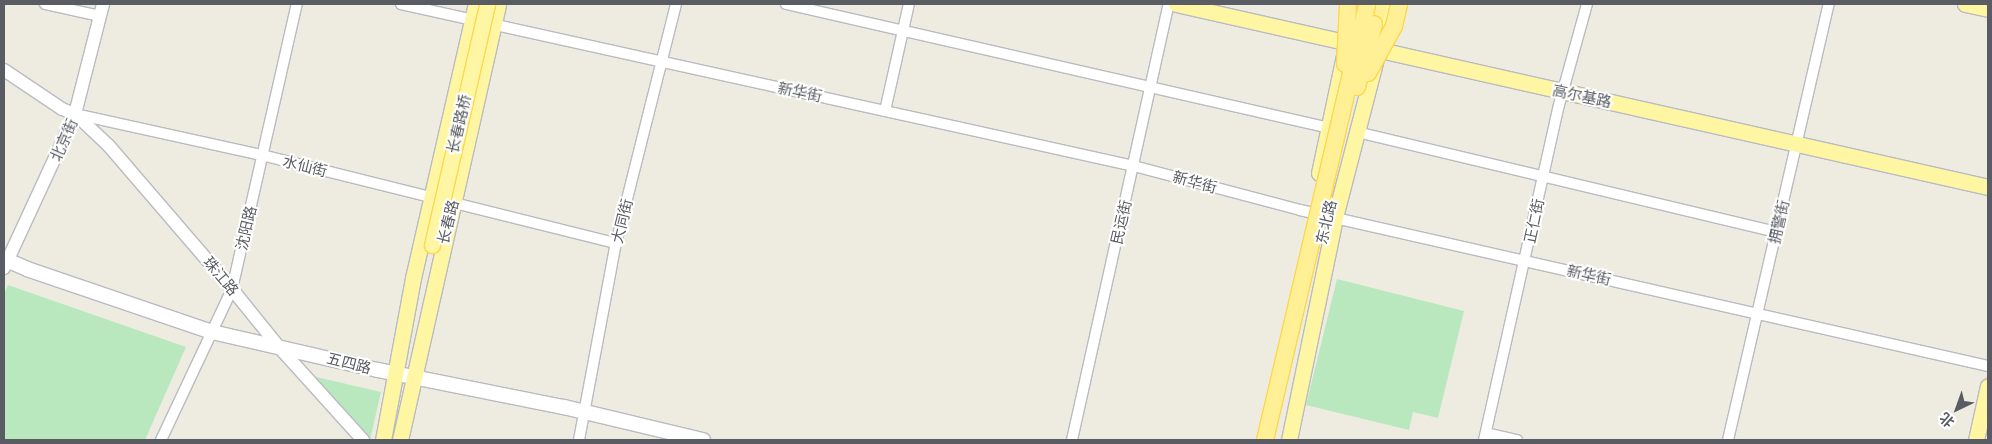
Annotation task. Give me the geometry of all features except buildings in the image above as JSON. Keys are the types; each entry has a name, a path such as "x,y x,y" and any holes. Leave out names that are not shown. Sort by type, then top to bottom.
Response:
{"highway":[{"path":"1348,4 1349,96"},
{"name":"东北路","path":"1277,440 1367,4"},
{"name":"东北路","path":"1265,440 1349,96 1379,4"},
{"path":"1349,96 1394,26 1399,4"}],"main road":[{"name":"长春路","path":"383,440 431,199 476,4"},
{"name":"长春路桥","path":"432,245 487,4"},
{"name":"长春路","path":"400,440 430,299 498,4"},
{"name":"高尔基路","path":"1176,4 1562,92 1797,142 1988,187"},
{"name":"东北路","path":"1259,440 1357,4"},
{"name":"东北路","path":"1289,440 1335,217 1390,4"},
{"path":"1965,4 1988,9"},
{"path":"411,295 432,245"},
{"path":"430,299 432,245"},
{"name":"五四路","path":"5,263 212,332 584,412 702,440"},
{"path":"1976,440 1988,386"}],"street":[{"path":"45,4 101,10"},
{"name":"沈阳路","path":"161,440 232,289 297,4"},
{"name":"新华街","path":"401,4 1134,166 1311,212 1988,366"},
{"name":"大同街","path":"579,440 616,243 676,4"},
{"path":"786,4 1329,128"},
{"path":"885,111 909,4"},
{"name":"民运街","path":"1072,440 1169,4"},
{"name":"正仁街","path":"1485,437 1562,92 1587,4"},
{"name":"拥警街","path":"1728,440 1829,4"},
{"name":"北京街","path":"5,263 75,114 101,10"},
{"name":"水仙街","path":"4,70 62,109 75,114 262,155 431,199 616,243"},
{"name":"珠江路","path":"75,114 109,146 141,182 278,346 363,440"},
{"path":"1357,132 1769,230"},
{"path":"1485,437 1517,440"}],"green space":[{"path":"1337,279 1464,311 1438,418 1413,412 1409,430 1306,405"},
{"path":"8,285 186,347 145,440 4,440 4,294"},
{"path":"312,376 381,392 370,440 367,440"}]}
